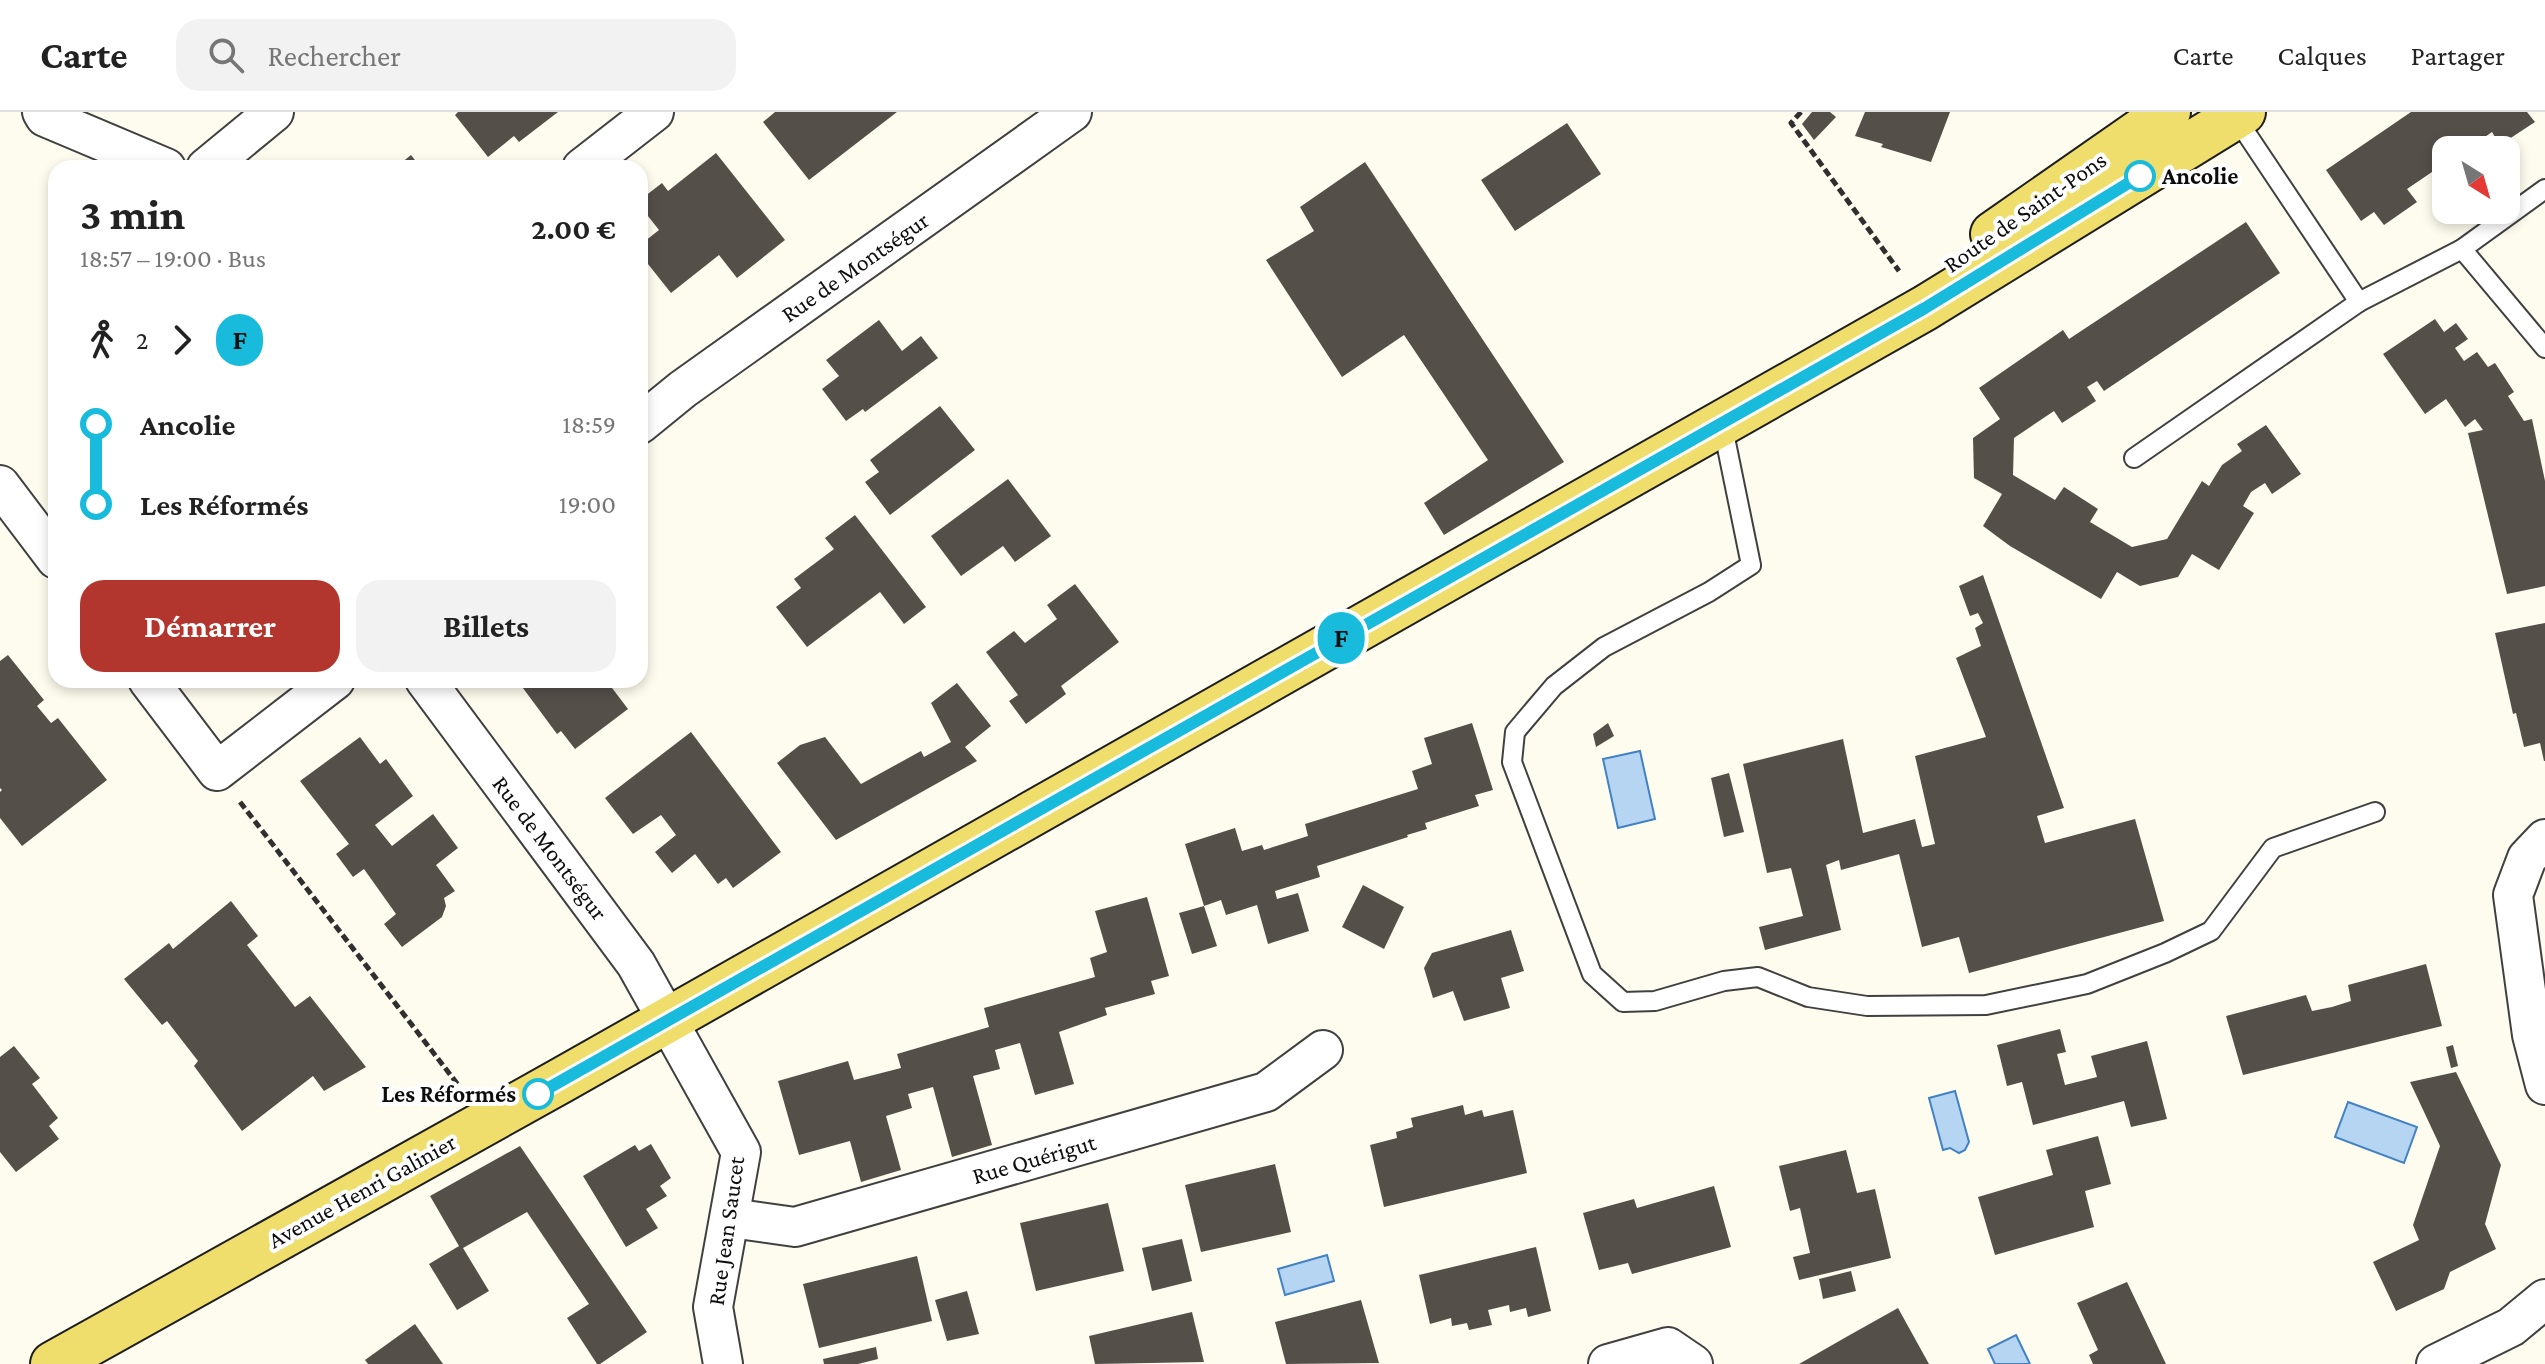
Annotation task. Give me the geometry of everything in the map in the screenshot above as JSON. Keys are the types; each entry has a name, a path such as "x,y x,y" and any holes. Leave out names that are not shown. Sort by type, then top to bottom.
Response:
{"main road":[{"name":"Route de Saint-Pons","path":"1739,413 2168,112"},
{"name":"Route de Saint-Pons","path":"1739,413 1925,308 2237,114"},
{"name":"Avenue Henri Galinier","path":"53,1364 668,1020 1739,413"}],"street":[{"path":"42,112 45,117 147,160"},
{"path":"216,160 274,112"},
{"path":"592,160 654,112"},
{"name":"Rue de Montségur","path":"648,417 683,389 1072,112"},
{"path":"0,485 48,548"},
{"path":"154,688 217,771 325,688"},
{"name":"Rue de Montségur","path":"431,688 636,964 668,1020"},
{"path":"2545,839 2527,858 2513,895 2532,1035 2545,1085"},
{"name":"Rue Jean Saucet","path":"668,1020 741,1152 713,1307 723,1364"},
{"name":"Rue Quérigut","path":"731,1218 795,1227 1266,1092 1323,1050"},
{"path":"2436,1364 2511,1327 2545,1299"},
{"path":"1608,1364 1668,1347 1693,1364"}],"lane":[{"path":"2237,114 2359,302"},
{"path":"2134,458 2359,302 2462,249 2545,189"},
{"path":"2462,249 2545,348"},
{"path":"1739,413 1751,565 1709,592 1604,647 1554,686 1515,732 1512,762 1592,974 1623,1002 1655,1001 1724,981 1758,977 1808,997 1867,1006 1986,1005 2087,984 2211,931 2273,848 2375,812"}],"path":[{"path":"1801,112 1791,123 1913,290"},
{"path":"217,771 487,1121"}],"water":[{"path":"1640,751 1655,819 1618,828 1603,759"},
{"path":"1955,1091 1969,1142 1965,1150 1959,1153 1950,1148 1943,1150 1929,1098"},
{"path":"2348,1102 2417,1127 2404,1163 2335,1137"},
{"path":"1327,1255 1334,1281 1285,1295 1278,1269"},
{"path":"2016,1335 2030,1364 1995,1364 1988,1349"}],"building":[{"path":"458,112 558,112 519,142 514,136 488,157 455,115"},
{"path":"775,112 897,112 809,180 763,122"},
{"path":"1812,112 1830,112 1836,117 1814,140 1802,124"},
{"path":"1865,112 1950,112 1931,162 1855,136"},
{"path":"2411,112 2527,112 2535,122 2514,136 2494,136 2492,132 2486,136 2432,136 2432,172 2407,189 2417,202 2384,225 2374,212 2361,221 2326,170"},
{"path":"1567,123 1601,174 1515,231 1481,180"},
{"path":"716,153 785,240 737,278 719,255 671,293 648,264 648,239 659,230 648,216 648,194 662,183 668,191"},
{"path":"1365,162 1564,462 1444,535 1424,503 1488,460 1404,335 1342,377 1266,260 1314,231 1300,207"},
{"path":"2246,222 2280,273 2104,391 2097,381 2087,387 2096,401 2062,423 2054,411 2014,438 2013,475 2055,500 2064,487 2098,509 2090,522 2132,547 2167,539 2202,481 2209,486 2222,465 2242,451 2237,444 2266,425 2301,474 2272,494 2265,483 2251,492 2243,506 2254,513 2219,570 2192,554 2178,577 2140,586 2117,572 2101,599 2010,546 1983,526 2002,494 1974,478 1973,438 2000,419 1979,388 2063,330 2069,339"},
{"path":"2435,319 2444,332 2456,323 2468,339 2455,348 2464,361 2477,352 2488,367 2495,363 2514,392 2508,396 2524,421 2532,419 2545,481 2545,586 2507,594 2468,433 2483,430 2475,419 2465,427 2446,399 2425,414 2383,354"},
{"path":"879,320 902,351 921,336 938,358 865,412 863,409 846,421 822,389 839,376 826,360"},
{"path":"940,406 975,450 890,515 865,482 879,472 870,460"},
{"path":"1008,479 1051,536 1015,562 1003,546 961,576 931,536"},
{"path":"855,515 926,607 904,624 880,592 807,647 776,607 801,588 794,579 834,549 825,538"},
{"path":"1983,575 2064,808 2037,816 2045,843 2135,819 2164,921 1969,973 1959,937 1922,947 1899,854 1841,870 1839,860 1826,865 1841,930 1765,950 1759,927 1803,916 1791,868 1767,873 1743,764 1843,739 1863,833 1915,819 1922,847 1935,844 1915,756 1986,737 1956,658 1981,646 1975,628 1983,623 1978,613 1970,616 1959,586"},
{"path":"1075,584 1119,642 1061,686 1066,694 1026,724 1009,701 1018,695 986,652 1014,631 1025,643 1057,619 1047,605"},
{"path":"2545,623 2544,761 2540,743 2524,747 2516,713 2513,714 2495,633"},
{"path":"8,655 44,700 37,706 51,723 58,718 107,780 22,846 0,818 0,661"},
{"path":"957,683 991,726 965,747 977,761 836,840 777,763 800,745 825,737 861,784 921,751 924,757 951,742 931,703"},
{"path":"523,688 612,688 628,709 575,749 561,731 557,734"},
{"path":"1472,723 1493,790 1475,795 1479,806 1425,823 1427,829 1408,837 1317,866 1320,877 1275,891 1277,899 1298,893 1309,931 1268,944 1257,905 1226,915 1221,900 1204,906 1185,844 1235,828 1242,851 1262,845 1264,850 1308,836 1305,824 1418,789 1412,771 1432,764 1424,738"},
{"path":"1608,723 1614,736 1596,747 1593,734"},
{"path":"691,732 781,852 733,888 726,878 718,884 695,854 672,873 655,852 676,835 661,815 633,834 605,798"},
{"path":"360,737 380,764 386,759 413,796 375,825 392,846 433,814 458,848 436,865 455,891 444,898 446,906 442,917 402,947 384,924 396,914 364,869 353,877 336,854 349,844 300,781"},
{"path":"1729,773 1744,832 1724,837 1711,778"},
{"path":"1363,885 1404,907 1384,949 1342,927"},
{"path":"1147,897 1169,976 1151,981 1155,994 1105,1008 1107,1015 1059,1032 1074,1084 1035,1095 1020,1043 995,1050 1000,1069 973,1076 992,1145 952,1157 933,1087 908,1094 912,1108 886,1116 901,1170 861,1182 850,1141 799,1155 778,1081 848,1061 854,1080 901,1068 897,1054 989,1027 984,1008 1095,977 1090,958 1107,952 1095,911"},
{"path":"231,901 258,936 247,945 295,1007 310,996 366,1067 324,1091 313,1076 242,1131 194,1066 198,1061 167,1021 162,1025 124,979 169,943 173,949"},
{"path":"1204,906 1217,946 1192,954 1179,913"},
{"path":"1511,930 1524,971 1501,978 1510,1008 1464,1021 1453,991 1433,998 1424,968 1432,953"},
{"path":"2426,964 2442,1026 2243,1075 2226,1016 2306,995 2312,1011 2332,1007 2351,1001 2348,985"},
{"path":"2060,1029 2066,1052 2057,1054 2065,1085 2097,1077 2091,1056 2147,1041 2167,1119 2131,1127 2124,1101 2033,1125 2022,1082 2007,1086 1997,1045"},
{"path":"2453,1045 2458,1066 2451,1068 2446,1047"},
{"path":"14,1046 40,1078 32,1084 58,1118 49,1126 59,1139 16,1172 0,1152 0,1057"},
{"path":"2456,1072 2501,1165 2485,1224 2496,1249 2450,1272 2444,1289 2396,1311 2373,1262 2419,1240 2413,1225 2440,1146 2410,1082"},
{"path":"1463,1105 1465,1115 1482,1110 1484,1117 1513,1110 1527,1173 1384,1207 1370,1145 1397,1138 1396,1132 1413,1127 1411,1118"},
{"path":"2098,1136 2111,1184 2085,1191 2094,1227 1995,1255 1978,1197 2053,1175 2046,1150"},
{"path":"651,1144 671,1178 660,1186 667,1196 646,1209 658,1228 626,1247 583,1176 635,1145 639,1151"},
{"path":"520,1146 647,1332 600,1364 597,1364 567,1318 589,1304 527,1212 463,1248 489,1291 457,1310 429,1264 459,1246 430,1196"},
{"path":"1846,1150 1857,1193 1875,1189 1891,1258 1799,1280 1793,1257 1810,1253 1800,1208 1790,1211 1779,1166"},
{"path":"1275,1164 1291,1232 1201,1252 1185,1185"},
{"path":"1714,1186 1731,1247 1632,1274 1628,1263 1599,1270 1583,1213 1634,1199 1637,1208"},
{"path":"1108,1203 1124,1271 1036,1291 1020,1223"},
{"path":"1182,1239 1192,1281 1152,1291 1142,1248"},
{"path":"1536,1247 1551,1311 1528,1317 1526,1308 1510,1312 1509,1305 1488,1310 1492,1325 1469,1330 1467,1323 1452,1326 1451,1318 1430,1324 1419,1275"},
{"path":"917,1256 932,1321 819,1348 803,1284"},
{"path":"1851,1271 1856,1291 1823,1299 1819,1279"},
{"path":"2127,1282 2166,1364 2093,1364 2089,1355 2098,1350 2077,1303"},
{"path":"967,1291 979,1334 947,1341 935,1300"},
{"path":"1361,1300 1379,1363 1286,1364 1275,1322"},
{"path":"1898,1308 1929,1364 1799,1364 1848,1336"},
{"path":"1192,1312 1204,1362 1095,1364 1089,1336"},
{"path":"415,1324 443,1364 368,1364 365,1360"},
{"path":"876,1347 878,1359 858,1364 824,1364 823,1359"}],"bus line":[{"name":"F","path":"538,1094 1925,308 2140,176"}],"place":[{"name":"Ancolie","path":"2140,176"},
{"name":"Les Réformés","path":"538,1094"}]}
